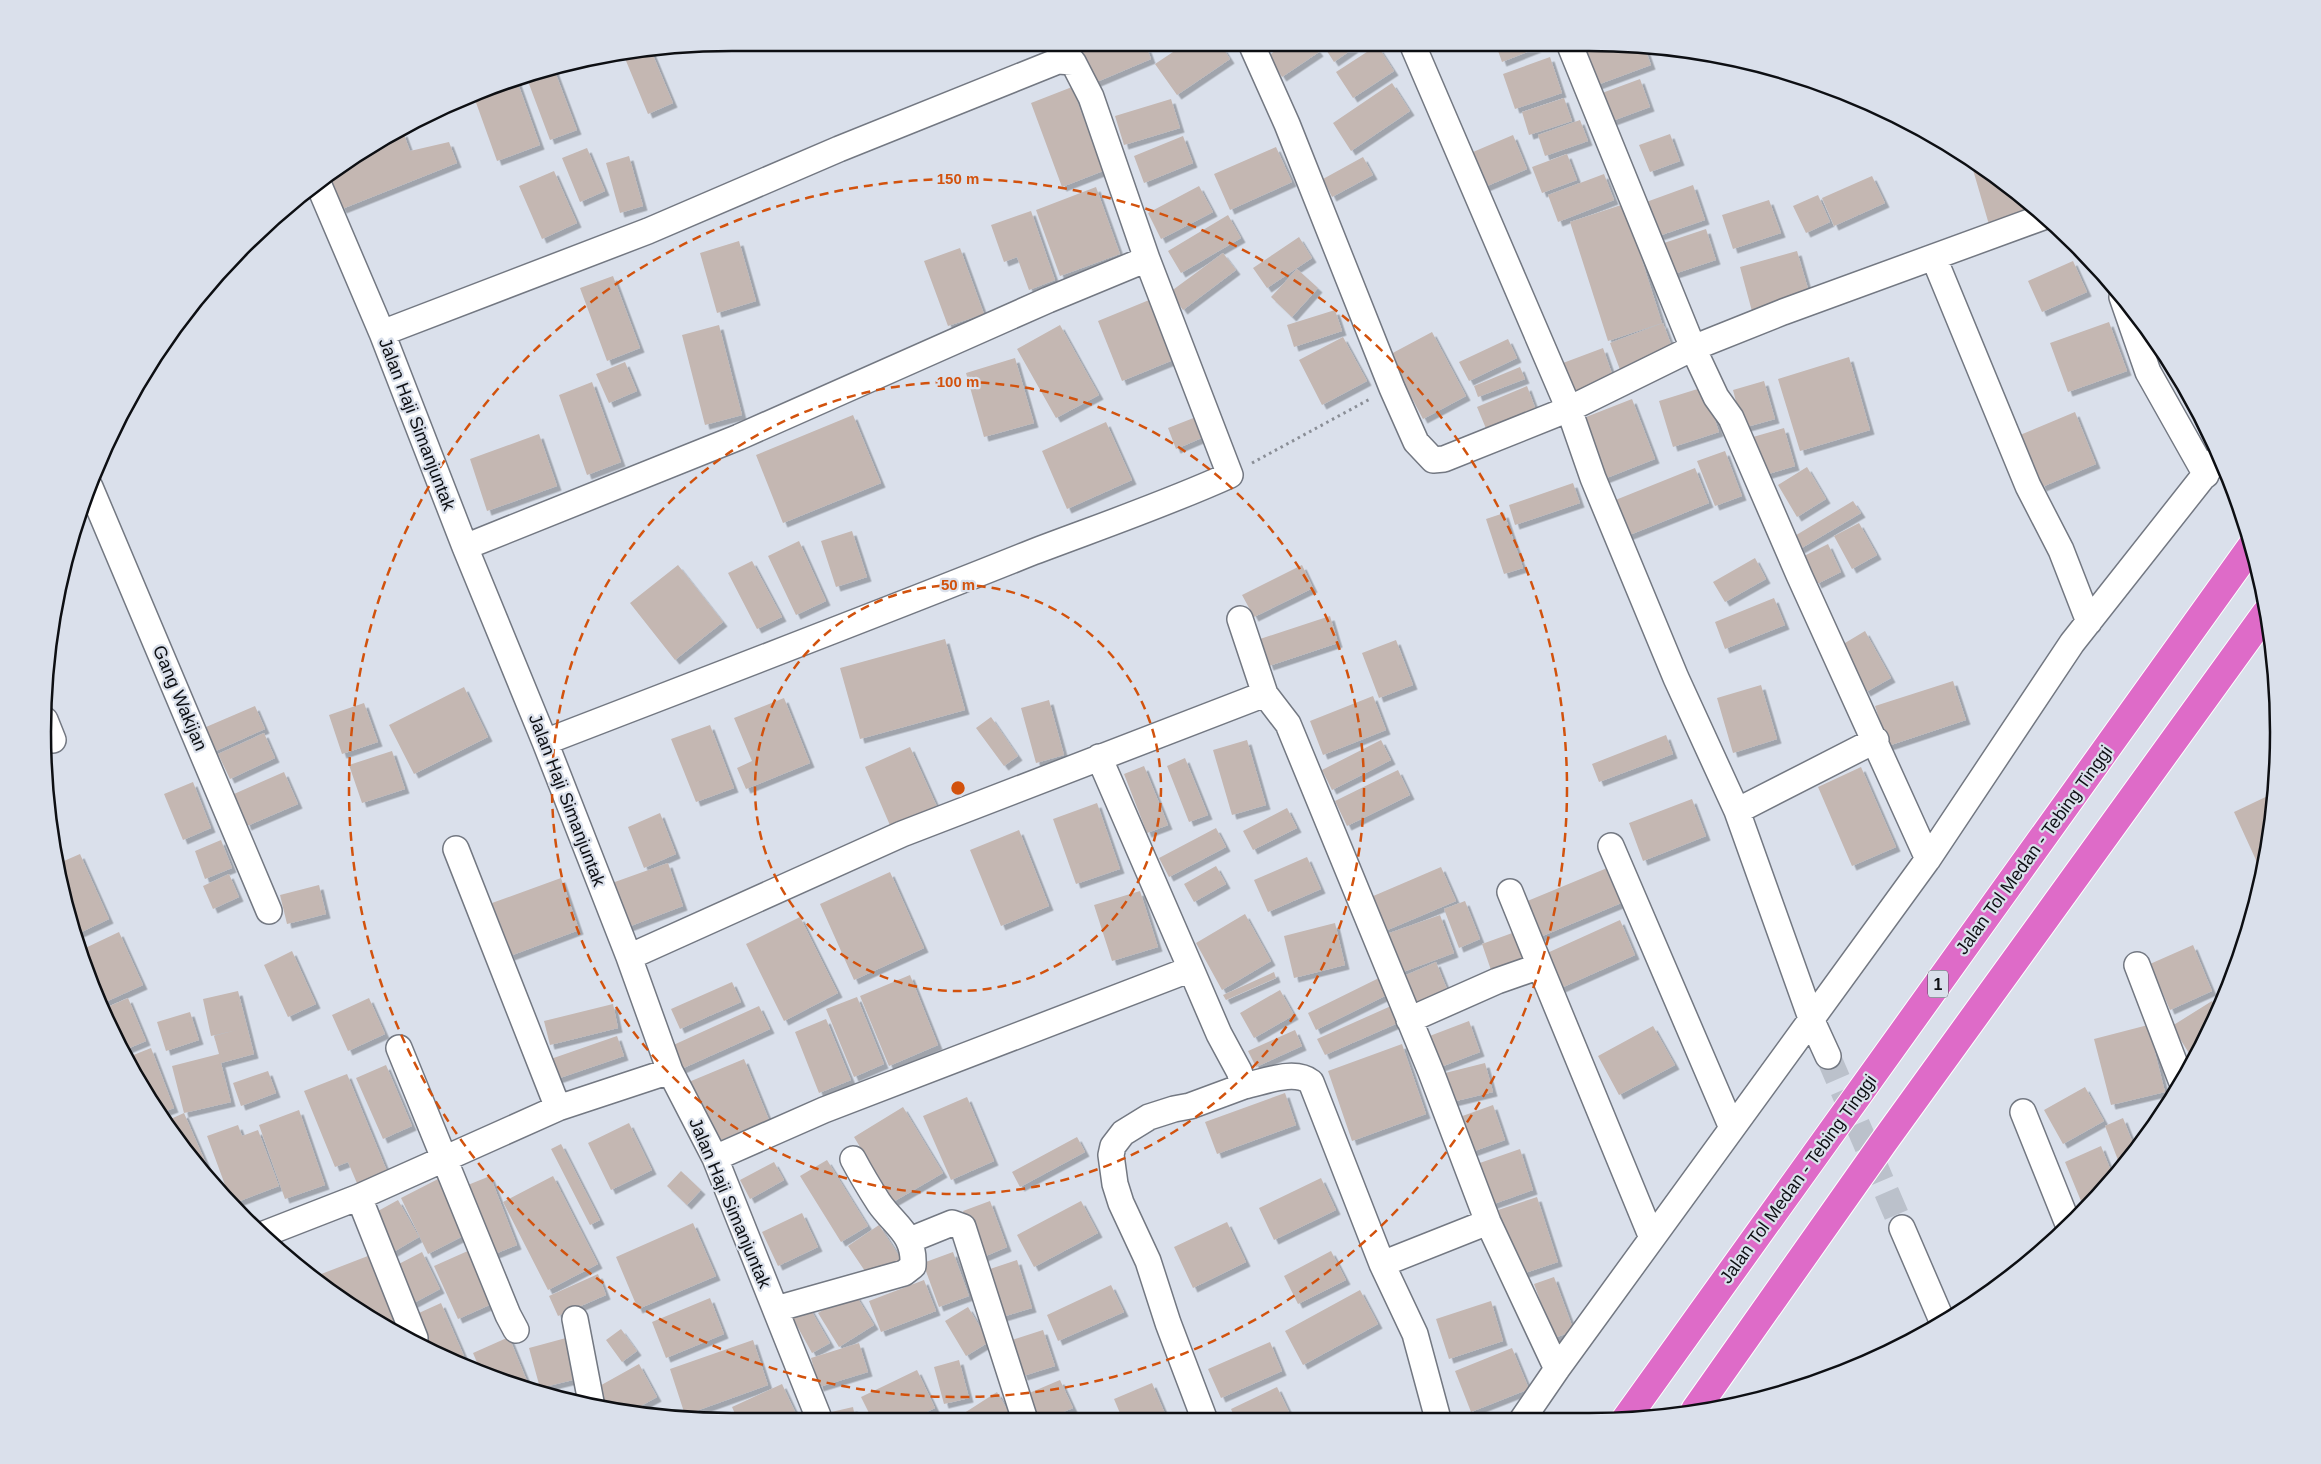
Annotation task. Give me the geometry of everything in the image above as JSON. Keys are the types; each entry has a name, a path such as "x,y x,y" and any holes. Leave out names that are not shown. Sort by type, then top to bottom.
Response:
{"highway":[{"name":"Jalan Tol Medan - Tebing Tinggi","path":"1632,1411 2246,553"},
{"path":"1698,1404 1877,1151 2260,621"}],"street":[{"path":"1254,51 1287,124 1392,388 1416,442 1433,460 1444,459 1569,409 1693,348 1783,312 2037,219"},
{"path":"1415,51 1569,409 1593,478 1676,678 1737,811 1812,1020 1828,1056"},
{"path":"1572,51 1693,348 1716,397 1731,418 1799,575 1876,740 1928,859"},
{"path":"382,332 648,231 839,149 1058,61 1073,62 1091,97 1147,259 1230,475 1188,494 1129,514 545,742"},
{"name":"Jalan Haji Simanjuntak","path":"321,190 382,332 465,547 545,742 629,956 670,1071 715,1158 817,1413"},
{"path":"1934,258 2028,486 2061,550 2089,622"},
{"path":"465,547 739,436 1048,300 1147,259"},
{"path":"1527,1413 1556,1369 1928,859 2072,643 2212,466 2148,372 2130,319"},
{"name":"Gang Wakijan","path":"94,496 193,726 268,911"},
{"path":"1240,619 1265,694 1288,724 1409,1020 1488,1222 1556,1369"},
{"path":"629,956 902,834 1265,694"},
{"path":"1737,811 1876,740"},
{"path":"1099,757 1219,1034 1239,1071 1244,1086"},
{"path":"1611,846 1732,1128"},
{"path":"456,849 558,1108"},
{"path":"1510,892 1652,1238"},
{"path":"2137,965 2178,1073"},
{"path":"1409,1020 1497,981 1540,966"},
{"path":"715,1158 824,1110 1191,969"},
{"path":"399,1048 508,1315 516,1330"},
{"path":"270,1232 359,1197 558,1108 670,1071"},
{"path":"1202,1413 1168,1322 1148,1261 1121,1203 1115,1184 1111,1155 1112,1146 1123,1134 1149,1117 1190,1106 1244,1086 1292,1076 1303,1076 1312,1082 1382,1264 1414,1334 1436,1413"},
{"path":"2023,1112 2065,1217"},
{"path":"776,1309 904,1274 913,1266 910,1240 881,1205 853,1159"},
{"path":"359,1197 413,1333"},
{"path":"910,1240 952,1222 963,1227 1023,1413"},
{"path":"1382,1264 1488,1222"},
{"path":"1902,1228 1940,1315"},
{"path":"575,1318 591,1398"}],"path":[{"path":"1230,475 1392,388"}],"building":[{"path":"1077,51 1148,51 1151,59 1092,84"},
{"path":"1174,51 1225,51 1230,59 1177,95 1155,64"},
{"path":"1275,51 1319,52 1282,77 1268,56"},
{"path":"1327,51 1350,51 1334,62"},
{"path":"1368,51 1381,51 1394,71 1353,98 1336,72"},
{"path":"1498,51 1530,51 1502,62"},
{"path":"1585,52 1647,54 1651,65 1597,85"},
{"path":"653,56 673,103 648,114 626,60"},
{"path":"1550,57 1562,93 1515,109 1503,74"},
{"path":"556,74 577,130 550,140 528,82"},
{"path":"1640,79 1650,107 1604,124 1594,96"},
{"path":"1392,83 1410,111 1351,151 1333,123"},
{"path":"519,85 540,145 497,161 476,101"},
{"path":"1072,87 1103,171 1062,187 1031,103"},
{"path":"1564,98 1572,121 1529,135 1522,112"},
{"path":"1171,99 1180,128 1124,145 1115,116"},
{"path":"1580,120 1588,141 1545,156 1538,135"},
{"path":"1670,134 1680,161 1650,172 1639,145"},
{"path":"404,135 410,151 449,142 457,163 342,209 329,184 392,142"},
{"path":"1513,135 1527,169 1480,189 1466,155"},
{"path":"1183,136 1193,163 1144,183 1134,156"},
{"path":"1276,147 1292,182 1230,210 1214,174"},
{"path":"587,148 605,191 580,202 562,158"},
{"path":"1567,154 1577,180 1542,193 1532,167"},
{"path":"629,156 643,206 620,213 606,163"},
{"path":"1363,157 1373,175 1332,197 1323,179"},
{"path":"1973,170 2033,216 1990,228"},
{"path":"554,171 577,223 542,239 519,186"},
{"path":"1604,174 1614,200 1558,222 1548,195"},
{"path":"1872,176 1885,203 1834,226 1822,198"},
{"path":"1693,185 1705,220 1650,239 1638,205"},
{"path":"1199,186 1213,212 1161,239 1148,213"},
{"path":"1096,187 1120,254 1060,276 1036,210"},
{"path":"1818,195 1830,222 1806,233 1793,206"},
{"path":"1769,200 1781,233 1733,249 1722,215"},
{"path":"1624,204 1662,323 1608,341 1570,222"},
{"path":"1031,211 1055,280 1029,290 1017,257 1004,262 991,225"},
{"path":"1228,215 1241,238 1181,273 1168,251"},
{"path":"1706,229 1716,260 1665,277 1655,246"},
{"path":"1299,237 1312,258 1267,288 1253,268"},
{"path":"739,241 756,301 717,313 700,253"},
{"path":"960,248 984,314 948,326 924,261"},
{"path":"1797,251 1811,299 1753,315 1740,267"},
{"path":"1223,253 1236,270 1183,310 1170,292"},
{"path":"2073,261 2087,292 2042,312 2028,281"},
{"path":"1297,269 1318,288 1292,317 1271,297"},
{"path":"613,276 640,348 607,361 580,288"},
{"path":"1154,298 1178,358 1122,381 1098,321"},
{"path":"1335,310 1342,331 1294,347 1287,325"},
{"path":"2109,322 2127,371 2068,392 2050,343"},
{"path":"1663,323 1675,355 1622,375 1610,343"},
{"path":"719,325 742,415 705,425 682,335"},
{"path":"1060,325 1099,395 1056,418 1017,349"},
{"path":"1432,332 1466,396 1423,419 1389,355"},
{"path":"1343,337 1367,381 1322,405 1299,360"},
{"path":"1508,339 1517,358 1469,381 1459,362"},
{"path":"1603,348 1616,385 1577,400 1563,363"},
{"path":"1849,357 1870,430 1800,451 1778,379"},
{"path":"1015,358 1034,423 984,437 966,373"},
{"path":"625,362 637,391 609,403 596,374"},
{"path":"1520,367 1525,379 1478,397 1474,386"},
{"path":"1764,381 1775,419 1743,428 1733,390"},
{"path":"592,382 621,462 587,475 559,395"},
{"path":"1527,386 1539,418 1490,438 1477,407"},
{"path":"1704,387 1719,432 1673,447 1659,401"},
{"path":"1632,399 1655,459 1604,479 1581,419"},
{"path":"2075,412 2096,464 2042,487 2020,435"},
{"path":"853,415 881,483 783,523 756,455"},
{"path":"1196,417 1204,437 1176,449 1168,428"},
{"path":"1106,422 1132,480 1067,509 1042,451"},
{"path":"1784,428 1795,466 1765,475 1753,437"},
{"path":"539,434 557,486 487,511 470,459"},
{"path":"1725,451 1742,496 1715,506 1697,461"},
{"path":"1807,467 1826,499 1797,517 1778,485"},
{"path":"1695,468 1709,503 1627,536 1613,501"},
{"path":"1573,483 1580,503 1515,525 1509,505"},
{"path":"1853,501 1861,513 1800,549 1793,537"},
{"path":"1504,513 1523,568 1504,574 1486,519"},
{"path":"1859,523 1877,555 1852,569 1834,536"},
{"path":"852,531 867,577 836,587 821,541"},
{"path":"799,541 826,601 796,615 768,556"},
{"path":"1828,544 1841,572 1817,584 1804,556"},
{"path":"1755,558 1766,579 1725,602 1713,582"},
{"path":"752,561 782,617 757,629 728,573"},
{"path":"678,565 723,622 675,660 630,603"},
{"path":"1302,565 1313,588 1254,617 1242,595"},
{"path":"1774,598 1785,625 1725,649 1715,622"},
{"path":"1330,616 1338,643 1269,666 1260,639"},
{"path":"1865,631 1891,678 1866,692 1840,646"},
{"path":"945,639 965,710 860,739 840,668"},
{"path":"1396,640 1413,685 1379,698 1362,653"},
{"path":"1953,681 1966,720 1888,746 1875,706"},
{"path":"1761,685 1777,739 1733,753 1717,698"},
{"path":"464,687 488,737 414,774 389,725"},
{"path":"1373,696 1386,730 1323,755 1310,721"},
{"path":"784,698 810,763 746,789 737,768 752,761 734,718"},
{"path":"1049,700 1064,755 1036,763 1021,708"},
{"path":"364,703 378,742 342,754 329,715"},
{"path":"255,706 265,729 209,754 199,730"},
{"path":"991,717 1018,756 1004,766 976,728"},
{"path":"710,725 734,788 696,802 671,739"},
{"path":"264,733 275,758 230,779 218,754"},
{"path":"1666,735 1673,754 1599,782 1592,764"},
{"path":"1247,740 1266,805 1232,815 1213,750"},
{"path":"1381,740 1391,760 1332,790 1322,770"},
{"path":"910,747 938,809 892,830 865,767"},
{"path":"392,751 405,789 362,803 349,765"},
{"path":"1185,758 1208,815 1189,822 1167,766"},
{"path":"1144,766 1168,825 1147,833 1124,774"},
{"path":"1861,767 1896,847 1852,866 1818,787"},
{"path":"1398,770 1410,795 1347,826 1335,801"},
{"path":"284,772 298,804 247,826 234,794"},
{"path":"193,782 211,828 183,840 164,794"},
{"path":"2266,797 2257,863 2234,812"},
{"path":"1692,799 1706,836 1643,861 1629,823"},
{"path":"1097,803 1120,869 1076,884 1053,819"},
{"path":"1287,808 1297,828 1253,850 1243,831"},
{"path":"660,813 676,854 644,868 628,827"},
{"path":"1216,828 1226,847 1169,877 1159,858"},
{"path":"1019,830 1049,906 1001,926 970,850"},
{"path":"221,840 232,868 205,879 195,851"},
{"path":"80,854 109,919 81,932 63,861"},
{"path":"1307,857 1321,889 1268,912 1254,880"},
{"path":"668,863 683,906 628,927 612,883"},
{"path":"1216,866 1226,884 1194,902 1184,884"},
{"path":"1612,866 1626,901 1540,937 1525,902"},
{"path":"1441,867 1456,901 1378,934 1364,900"},
{"path":"890,872 924,948 854,980 820,904"},
{"path":"229,874 239,897 213,909 203,886"},
{"path":"561,878 579,930 510,956 492,903"},
{"path":"319,885 326,914 287,924 280,895"},
{"path":"1140,891 1158,947 1112,961 1094,905"},
{"path":"1465,901 1480,939 1459,948 1444,909"},
{"path":"1245,914 1271,961 1222,990 1196,943"},
{"path":"1440,915 1454,953 1395,975 1381,936"},
{"path":"800,917 838,993 784,1021 746,944"},
{"path":"1620,920 1635,955 1561,988 1545,954"},
{"path":"1335,923 1345,965 1294,978 1284,936"},
{"path":"119,932 143,985 107,1001 86,948"},
{"path":"1515,932 1524,959 1491,970 1482,944"},
{"path":"2193,945 2212,991 2170,1010 2150,964"},
{"path":"292,951 316,1004 288,1017 264,965"},
{"path":"1436,962 1447,989 1409,1006 1397,979"},
{"path":"1274,972 1276,978 1226,1000 1223,995"},
{"path":"910,975 938,1045 889,1066 860,996"},
{"path":"1381,977 1389,994 1316,1030 1308,1013"},
{"path":"732,982 741,1002 680,1029 671,1009"},
{"path":"1280,990 1294,1015 1254,1038 1240,1013"},
{"path":"238,991 254,1054 221,1063 231,1102 184,1113 172,1066 219,1054 214,1036 237,1030 211,1036 203,999"},
{"path":"857,997 884,1064 854,1077 826,1009"},
{"path":"128,998 146,1041 129,1048 109,1006"},
{"path":"369,998 385,1034 348,1051 332,1015"},
{"path":"2212,1001 2213,1003 2189,1053 2172,1026"},
{"path":"613,1004 618,1028 550,1045 544,1021"},
{"path":"759,1006 770,1029 679,1070 669,1047"},
{"path":"1391,1006 1398,1023 1325,1055 1317,1039"},
{"path":"190,1012 199,1040 166,1051 157,1022"},
{"path":"826,1019 851,1080 819,1093 795,1032"},
{"path":"1469,1021 1480,1052 1438,1068 1427,1037"},
{"path":"2148,1025 2165,1092 2111,1105 2094,1039"},
{"path":"1653,1026 1675,1065 1619,1095 1598,1056"},
{"path":"1295,1030 1302,1046 1256,1067 1248,1051"},
{"path":"617,1036 624,1056 551,1081 545,1061"},
{"path":"1402,1044 1426,1114 1352,1141 1328,1071"},
{"path":"151,1048 174,1108 167,1111 133,1055"},
{"path":"744,1059 769,1120 709,1145 684,1084"},
{"path":"1485,1063 1493,1092 1448,1103 1441,1074"},
{"path":"386,1065 412,1126 383,1139 356,1078"},
{"path":"268,1071 276,1093 241,1106 233,1083"},
{"path":"347,1074 389,1176 359,1188 348,1162 335,1167 304,1091"},
{"path":"2085,1087 2104,1121 2063,1144 2044,1110"},
{"path":"1285,1093 1296,1125 1217,1154 1205,1122"},
{"path":"967,1097 994,1161 951,1180 923,1116"},
{"path":"1493,1105 1505,1140 1469,1153 1457,1118"},
{"path":"903,1107 943,1173 893,1202 854,1137"},
{"path":"299,1110 325,1185 285,1199 259,1125"},
{"path":"184,1113 206,1164 192,1146 172,1118"},
{"path":"2123,1118 2132,1141 2118,1160 2105,1126"},
{"path":"629,1123 652,1170 611,1190 588,1143"},
{"path":"238,1125 242,1136 258,1130 279,1186 239,1201 226,1187 207,1136"},
{"path":"1077,1137 1085,1152 1020,1187 1012,1172"},
{"path":"561,1144 600,1220 590,1225 551,1149"},
{"path":"2101,1146 2110,1169 2081,1201 2065,1162"},
{"path":"1520,1149 1533,1190 1488,1206 1474,1165"},
{"path":"827,1160 868,1226 841,1242 800,1176"},
{"path":"774,1162 784,1180 750,1199 740,1180"},
{"path":"681,1171 701,1190 687,1205 667,1186"},
{"path":"490,1176 517,1245 490,1256 463,1187"},
{"path":"553,1176 598,1264 548,1290 503,1202"},
{"path":"440,1178 467,1234 428,1254 401,1198"},
{"path":"1321,1178 1336,1210 1274,1240 1259,1208"},
{"path":"1537,1197 1558,1262 1519,1275 1498,1210"},
{"path":"398,1200 419,1237 390,1254 369,1216"},
{"path":"990,1201 1007,1247 981,1258 963,1211"},
{"path":"1081,1201 1098,1233 1034,1267 1017,1235"},
{"path":"802,1213 818,1247 778,1266 762,1232"},
{"path":"1227,1222 1246,1262 1193,1288 1174,1247"},
{"path":"693,1223 716,1276 638,1309 616,1257"},
{"path":"879,1225 901,1259 871,1280 848,1246"},
{"path":"470,1250 494,1303 458,1319 434,1266"},
{"path":"1331,1251 1346,1280 1298,1304 1284,1276"},
{"path":"422,1252 440,1289 410,1305 391,1268"},
{"path":"953,1252 969,1296 939,1307 923,1263"},
{"path":"373,1254 396,1324 354,1298 321,1274"},
{"path":"1017,1260 1032,1308 1002,1317 987,1270"},
{"path":"598,1274 606,1295 558,1316 549,1296"},
{"path":"1554,1277 1574,1331 1554,1338 1534,1284"},
{"path":"924,1280 936,1311 881,1332 869,1301"},
{"path":"1111,1285 1124,1312 1058,1341 1047,1315"},
{"path":"1360,1290 1378,1324 1303,1365 1285,1331"},
{"path":"854,1292 874,1325 839,1347 818,1313"},
{"path":"710,1298 724,1334 666,1358 652,1322"},
{"path":"1491,1301 1503,1341 1449,1359 1436,1319"},
{"path":"441,1303 464,1356 462,1357 418,1336 410,1317"},
{"path":"808,1305 830,1343 812,1353 791,1315"},
{"path":"968,1307 989,1342 966,1356 945,1321"},
{"path":"621,1329 637,1351 622,1362 606,1340"},
{"path":"1043,1330 1055,1366 1023,1376 1012,1340"},
{"path":"509,1337 527,1381 477,1363 473,1353"},
{"path":"566,1338 577,1379 545,1387 539,1385 529,1348"},
{"path":"753,1340 768,1385 695,1411 684,1411 670,1369"},
{"path":"1270,1342 1282,1371 1221,1398 1208,1369"},
{"path":"859,1343 868,1372 819,1387 811,1358"},
{"path":"1512,1348 1529,1389 1471,1412 1455,1371"},
{"path":"959,1360 969,1398 944,1404 934,1367"},
{"path":"639,1364 657,1397 640,1407 603,1401 596,1388"},
{"path":"917,1370 935,1408 924,1413 869,1413 861,1397"},
{"path":"1060,1380 1073,1408 1061,1413 1035,1413 1027,1394"},
{"path":"1152,1383 1165,1413 1120,1413 1114,1399"},
{"path":"782,1384 796,1413 735,1413 732,1407"},
{"path":"1277,1387 1290,1413 1233,1413 1231,1409"},
{"path":"997,1392 1009,1413 964,1413"},
{"path":"853,1407 854,1413 827,1413"}],"tunnel":[{"path":"1828,1056 1902,1228"}]}
